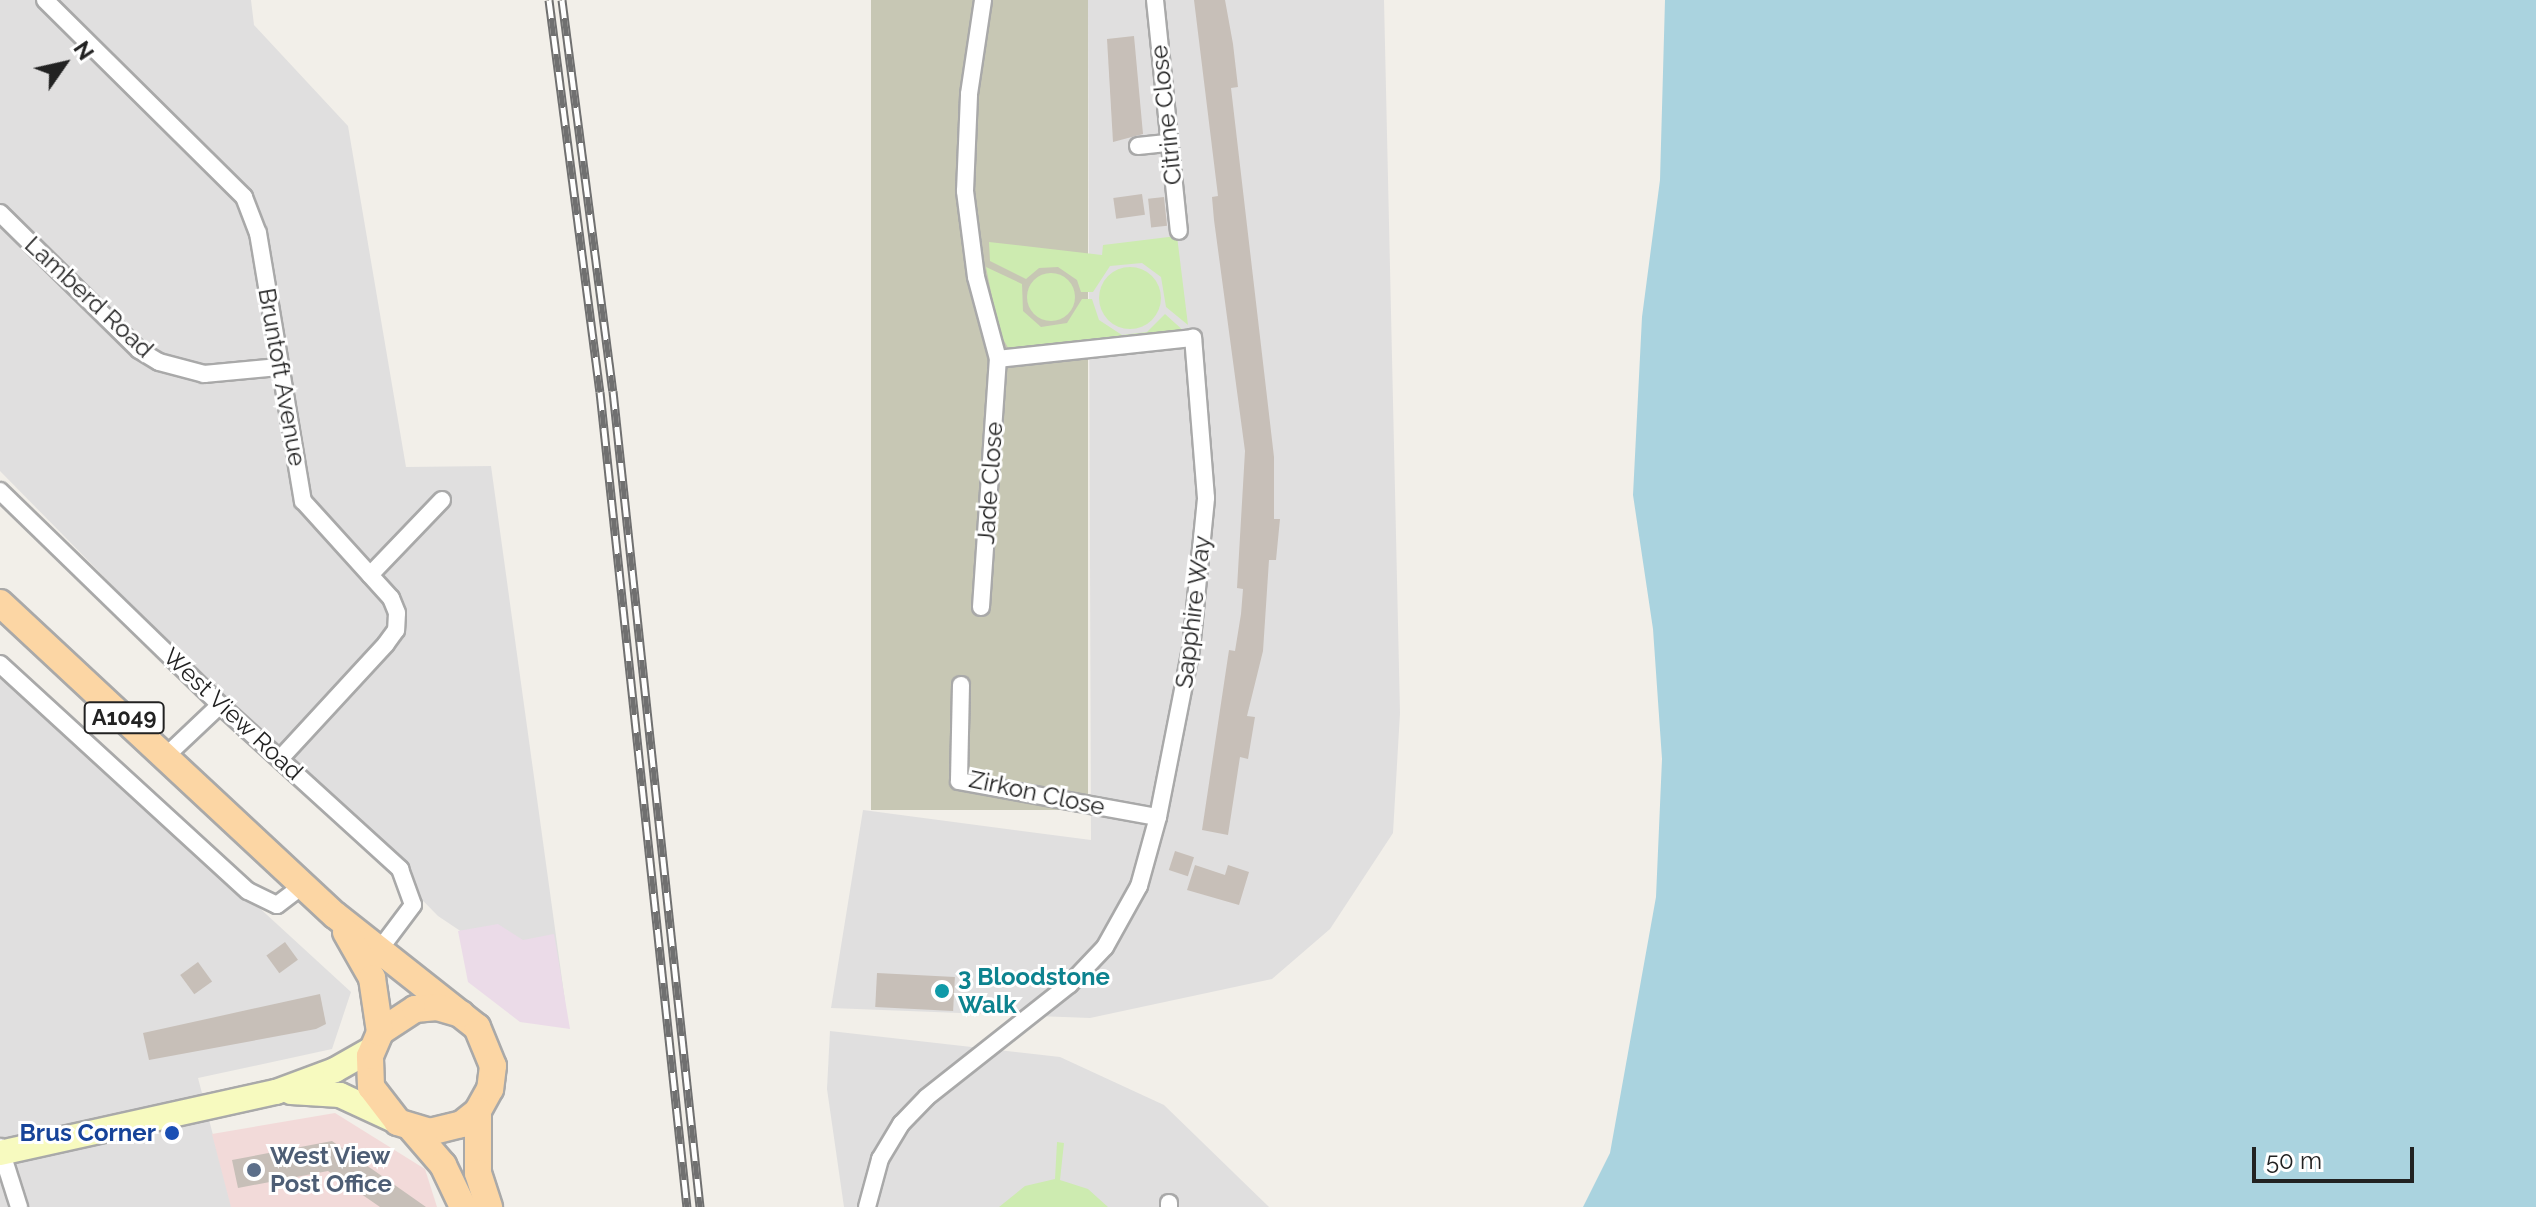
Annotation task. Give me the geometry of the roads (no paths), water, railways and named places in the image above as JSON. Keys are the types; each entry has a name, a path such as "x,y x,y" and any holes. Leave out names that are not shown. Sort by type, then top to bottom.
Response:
{"main road":[{"name":"A1049","path":"0,603 305,884 374,958 461,1014"},
{"name":"A1049","path":"374,958 376,1040"},
{"path":"463,1207 443,1165 371,1087 376,1040 415,1009 437,1007 461,1014 488,1044 493,1066 490,1089 478,1111 478,1173 489,1207"},
{"path":"405,1126 450,1129 478,1111"}],"street":[{"name":"Bruntoft Avenue","path":"45,0 244,197 258,233 303,501 391,598 396,630 280,759"},
{"path":"983,0 969,94 965,191 982,305 998,359"},
{"name":"Citrine Close","path":"1155,0 1179,231"},
{"path":"1138,146 1169,143"},
{"name":"Lamberd Road","path":"0,213 139,350 159,362 204,374 279,367"},
{"name":"Sapphire Way","path":"867,1207 880,1159 901,1124 1011,1026 1069,985 1105,947 1139,886 1158,817 1201,574 1205,437 1193,338 998,359"},
{"name":"Jade Close","path":"981,607 998,359"},
{"name":"West View Road","path":"0,491 220,705 400,869 409,884 413,905 374,958"},
{"path":"370,575 442,500"},
{"path":"0,664 248,891 277,905 305,884"},
{"name":"Zirkon Close","path":"961,685 959,781 1158,817"},
{"path":"166,756 220,705"},
{"path":"19,1207 1,1151 276,1092 335,1070 376,1040"},
{"path":"276,1092 340,1095 405,1126"}],"water":[{"path":"1665,0 2536,0 2536,1207 1583,1207 1610,1153 1656,897 1662,759 1653,629 1633,495 1642,317 1660,180"}],"railway":[{"path":"549,0 600,392 687,1207"},
{"path":"562,0 613,391 700,1207"}],"place":[{"name":"3 Bloodstone Walk","path":"942,991"},
{"name":"Brus Corner","path":"172,1133"},
{"name":"West View Post Office","path":"254,1170"}]}
